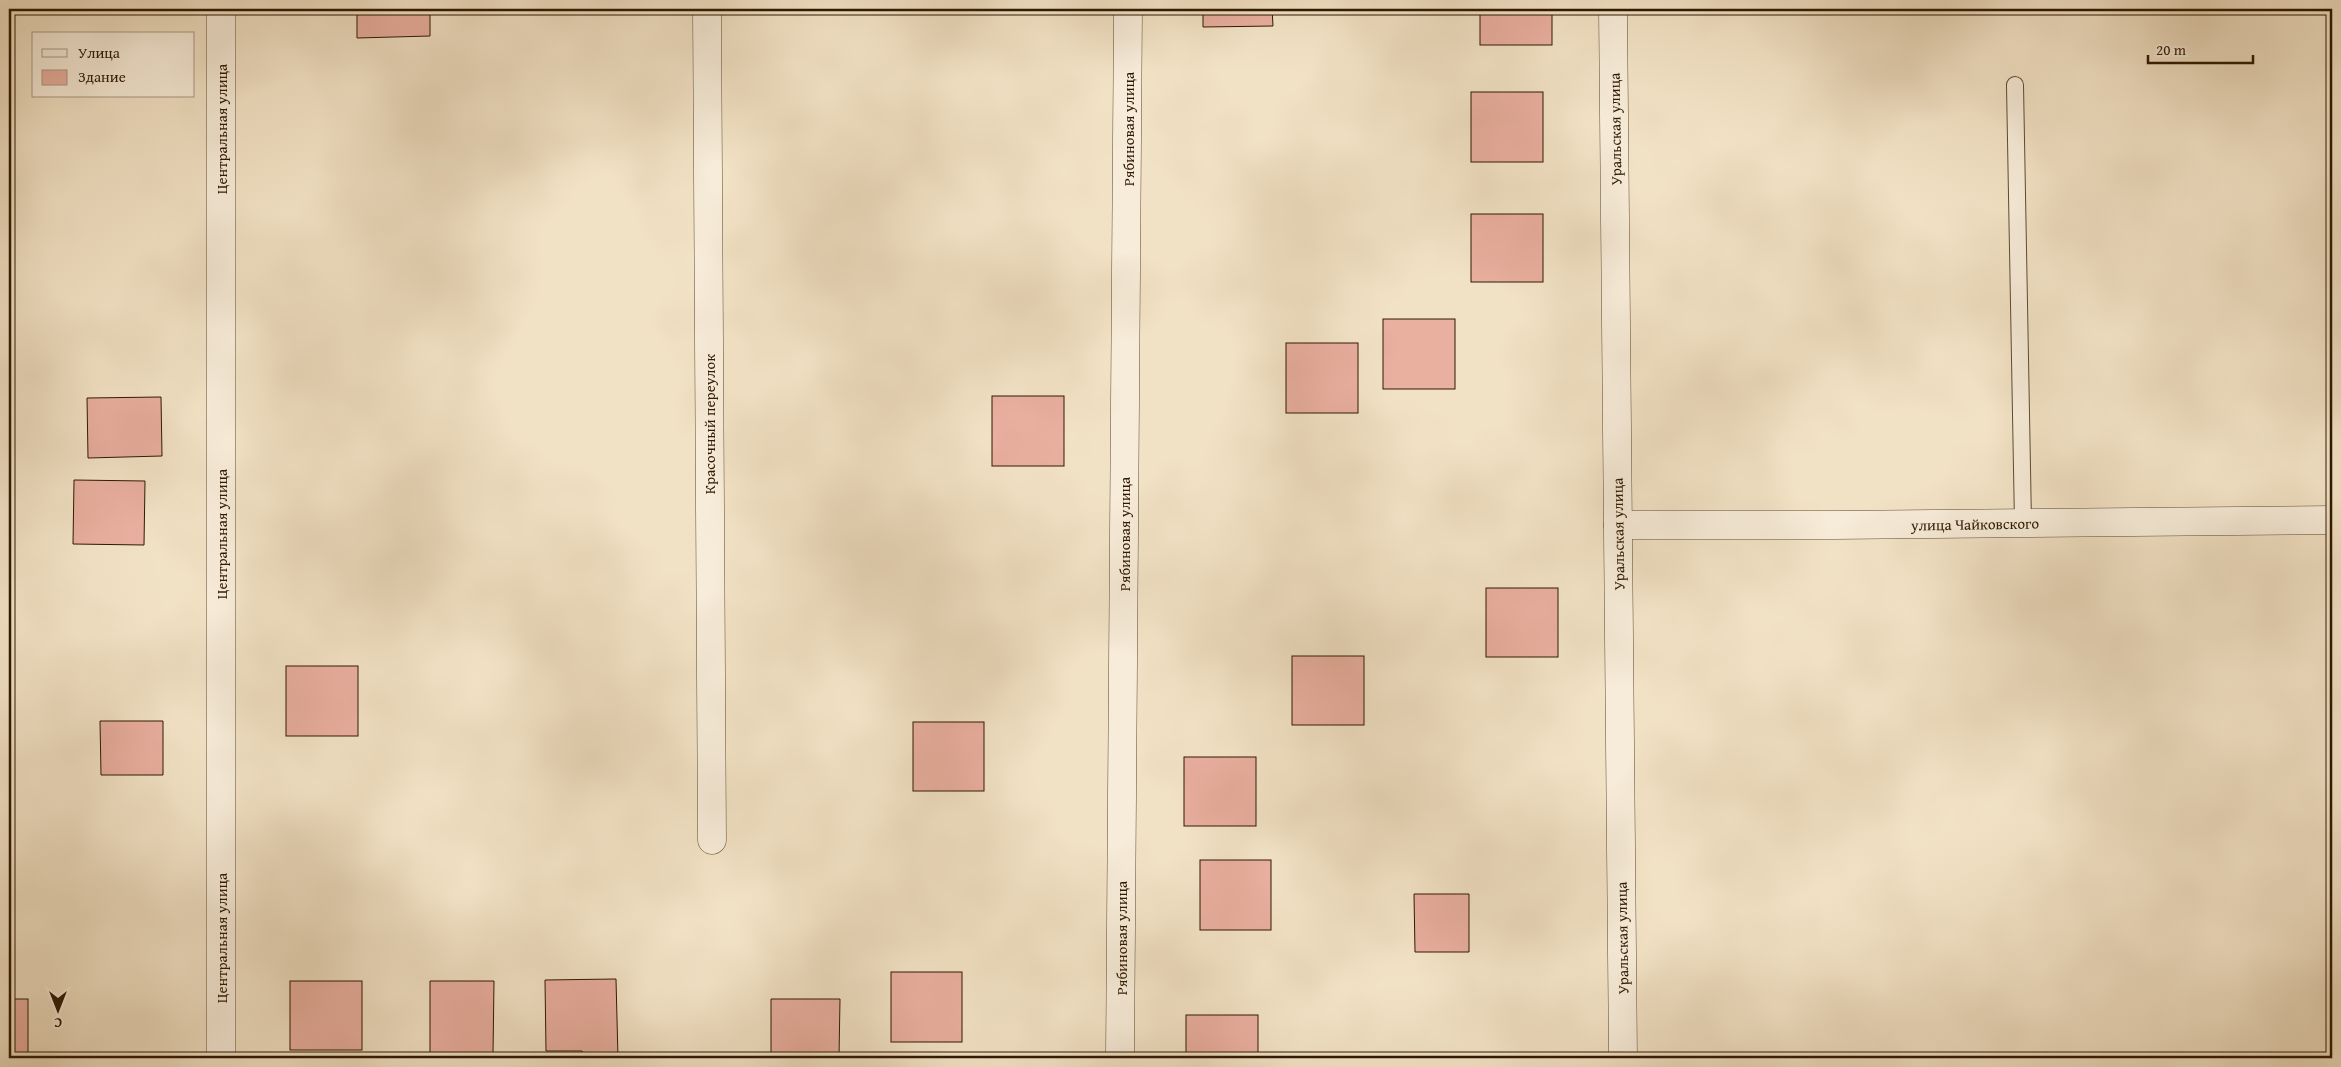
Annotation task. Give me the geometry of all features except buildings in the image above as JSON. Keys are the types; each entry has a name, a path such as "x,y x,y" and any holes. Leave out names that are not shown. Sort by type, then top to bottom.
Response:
{"street":[{"name":"Центральная улица","path":"221,9 221,1058"},
{"name":"Красочный переулок","path":"707,9 712,840"},
{"name":"Рябиновая улица","path":"1120,1058 1128,9"},
{"name":"Уральская улица","path":"1614,9 1623,1058"},
{"name":"улица Чайковского","path":"1618,524 2332,520"}],"lane":[{"path":"2015,85 2023,523"}]}
